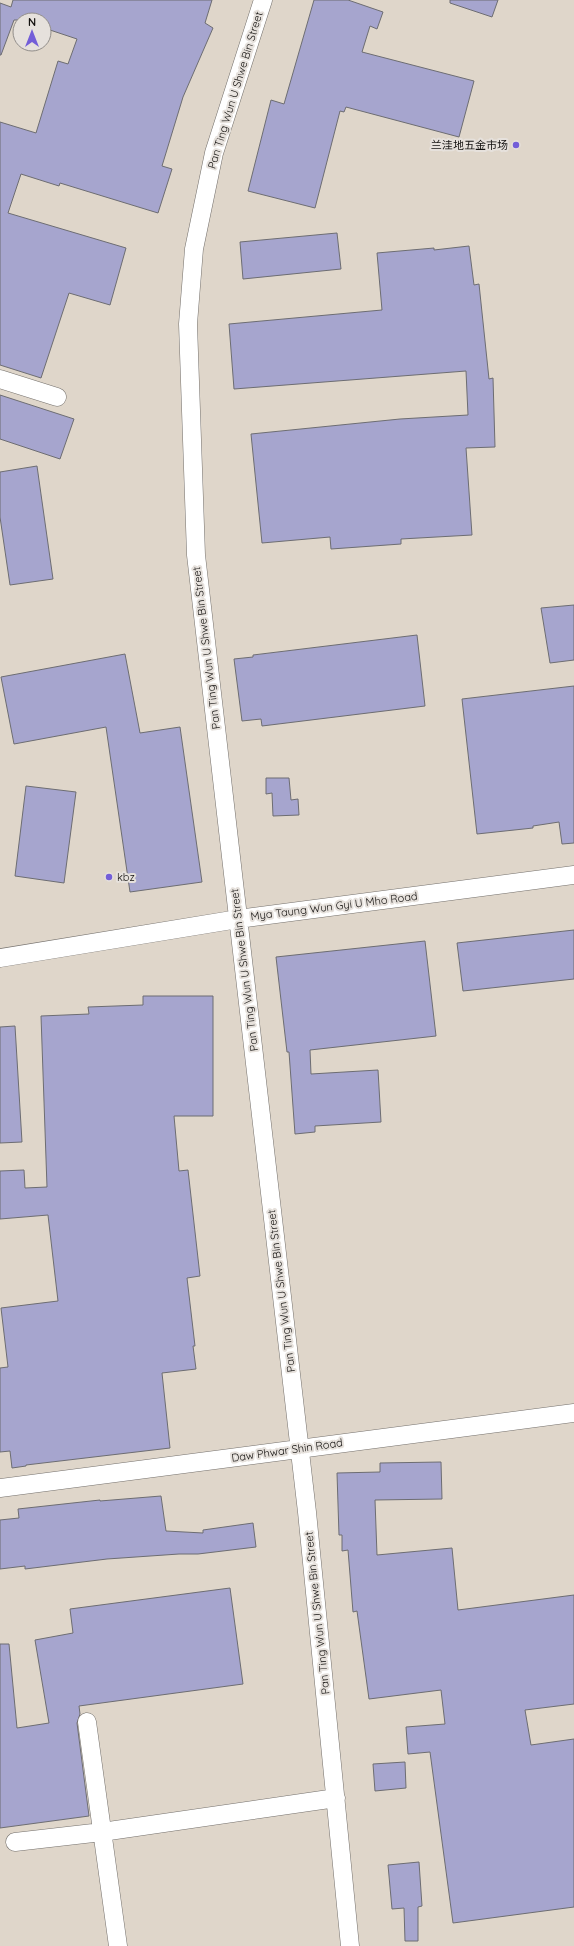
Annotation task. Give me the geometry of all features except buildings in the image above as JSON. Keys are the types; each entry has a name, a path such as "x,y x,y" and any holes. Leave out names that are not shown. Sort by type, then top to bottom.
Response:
{"street":[{"name":"Pan Ting Wun U Shwe Bin Street","path":"263,0 214,153 194,249 188,324 196,555 300,1448 350,1946"},
{"path":"0,379 57,397"},
{"name":"Mya Taung Wun Gyi U Mho Road","path":"0,958 238,919 574,875"},
{"name":"Daw Phwar Shin Road","path":"0,1488 574,1413"},
{"path":"88,1722 118,1946"},
{"path":"15,1842 102,1832 336,1798"}],"shaded area":[{"path":"0,0 574,0 574,1946 0,1946"}],"place":[{"name":"兰洼地五金市场","path":"516,145"},
{"name":"kbz","path":"109,877"}]}
